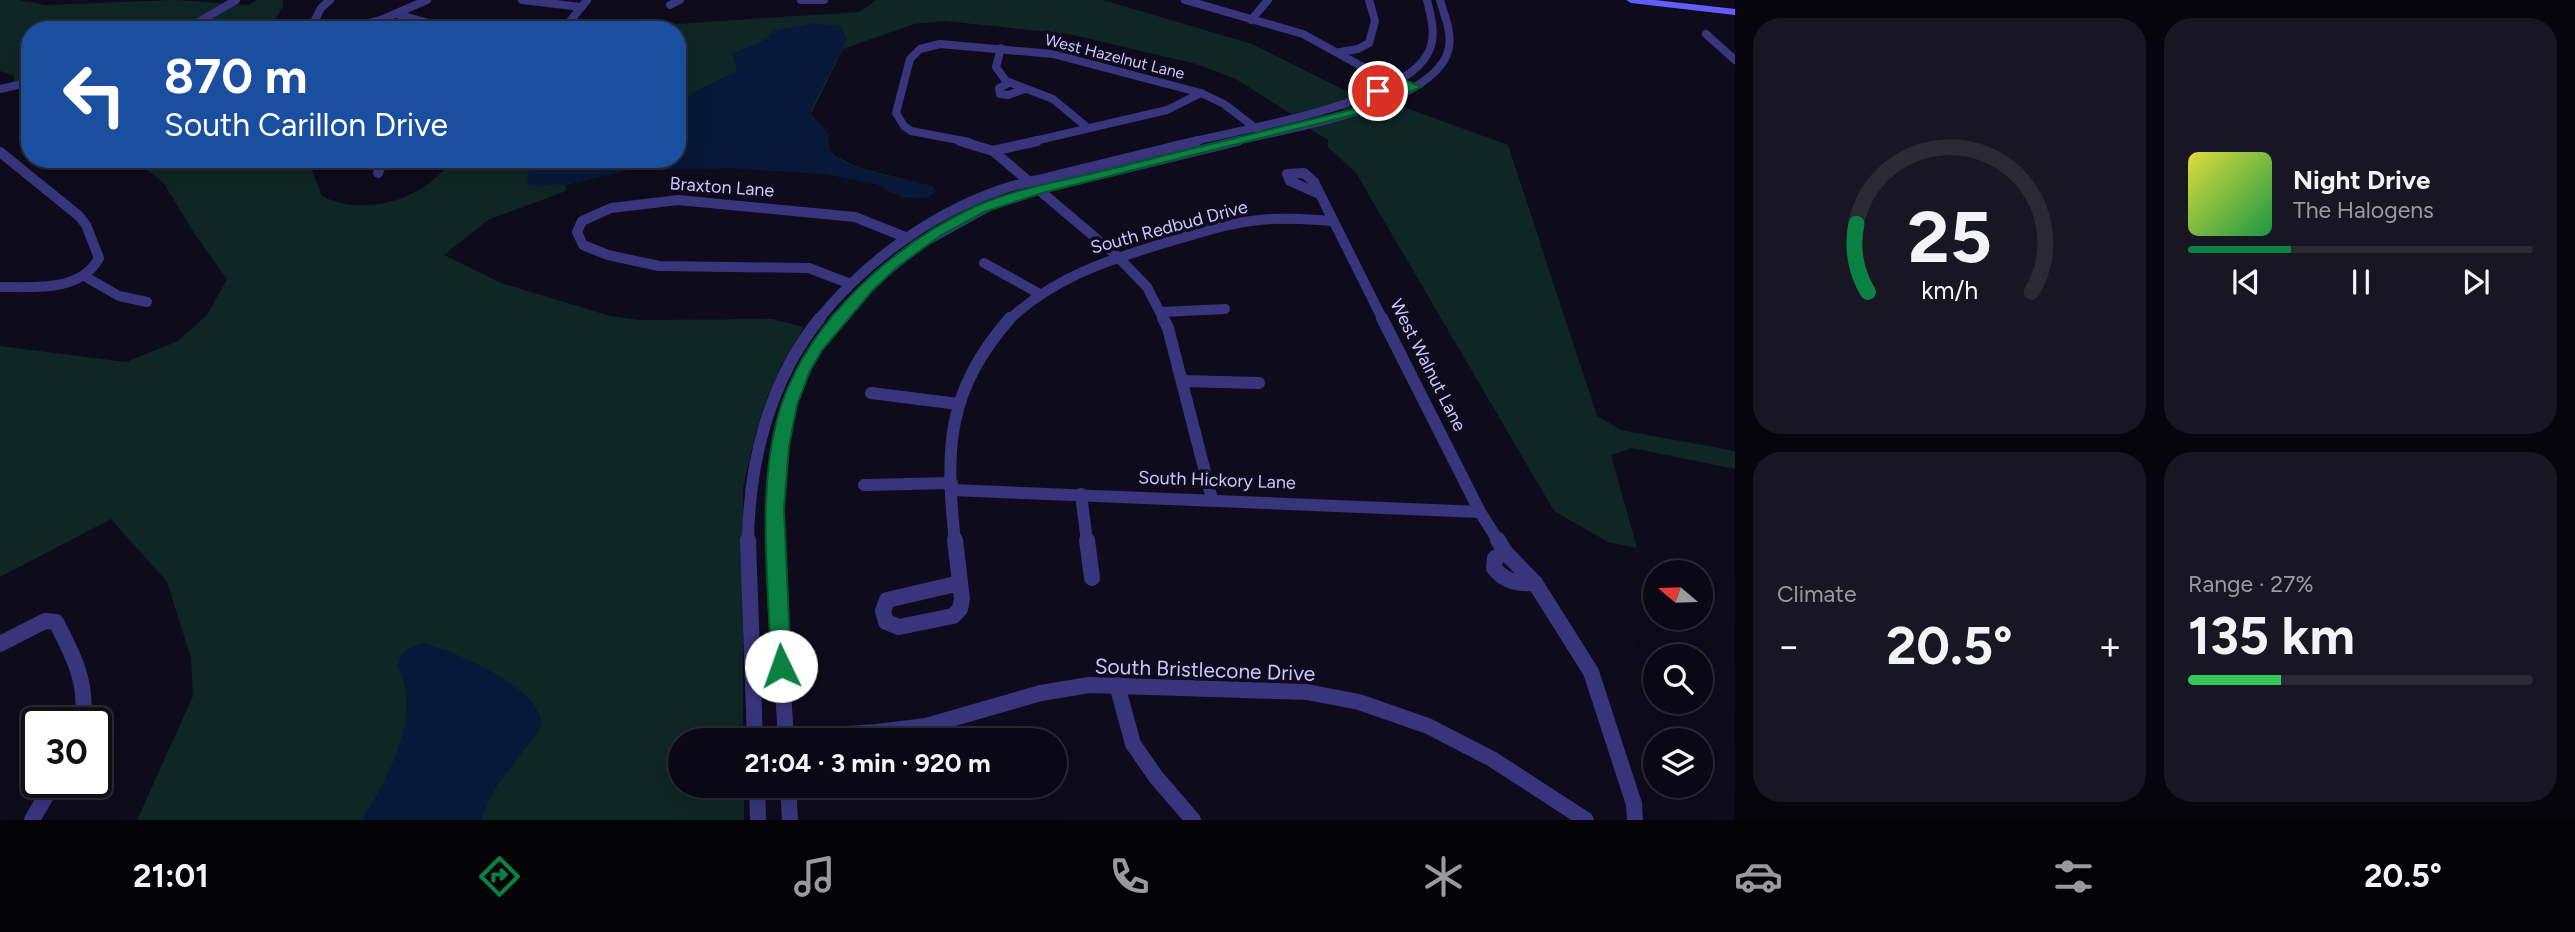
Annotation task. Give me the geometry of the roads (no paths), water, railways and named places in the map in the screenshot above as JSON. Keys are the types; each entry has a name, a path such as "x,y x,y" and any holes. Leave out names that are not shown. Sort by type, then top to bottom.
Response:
{"main road":[{"path":"1631,0 1735,12"}],"street":[{"path":"201,21 236,0"},
{"path":"214,21 248,0"},
{"path":"314,21 321,8 330,0"},
{"path":"374,21 427,0"},
{"path":"522,0 581,7"},
{"path":"570,21 587,0"},
{"path":"670,5 680,0"},
{"path":"801,0 824,0"},
{"path":"1185,0 1303,34 1340,52 1360,66 1416,87"},
{"path":"1251,20 1268,0"},
{"path":"1340,52 1358,49 1369,43 1375,24 1373,7 1369,0"},
{"path":"785,728 776,594 775,509 780,446 789,405 802,371 824,336 844,312 891,265 936,233 980,209 1259,131 1361,98 1397,80 1418,68 1428,57 1433,28 1427,0"},
{"path":"755,728 749,566 749,515 754,469 768,413 791,362 800,343 829,303 848,283 905,237 965,204 1027,182 1362,110 1416,87 1441,65 1449,48 1440,0"},
{"path":"396,14 421,21"},
{"path":"1706,34 1735,60"},
{"name":"West Hazelnut Lane","path":"1027,182 993,150 973,143 911,131 904,126 896,113 910,59 920,50 956,43 1053,54 1200,93 1224,104 1259,131"},
{"path":"1001,48 996,67 1010,83 1061,104 1088,128"},
{"path":"0,83 21,78"},
{"path":"1010,83 999,88 1000,94 1008,95 1025,89"},
{"path":"0,89 21,84"},
{"path":"993,150 1167,110 1200,93"},
{"path":"0,152 79,216 86,225 99,258 93,270 84,276 54,285 0,287"},
{"path":"378,173 380,168"},
{"path":"1027,182 1117,256 1147,287 1162,312 1212,499"},
{"name":"West Walnut Lane","path":"1319,194 1480,512 1505,552 1535,583 1591,672 1634,804 1634,820"},
{"name":"Braxton Lane","path":"848,283 800,267 680,269 636,263 583,245 576,231 584,219 603,210 669,200 855,217 905,237"},
{"name":"South Redbud Drive","path":"960,583 887,600 883,611 886,622 899,627 953,616 960,609 960,583 950,447 958,404 981,354 999,329 1040,293 1070,275 1117,256 1242,222 1268,219 1332,221"},
{"path":"984,263 1040,293"},
{"path":"84,276 119,296 147,302"},
{"path":"1162,312 1225,309"},
{"path":"1182,381 1259,383"},
{"path":"871,393 958,404"},
{"name":"South Hickory Lane","path":"864,485 952,486 1480,512"},
{"path":"1081,494 1092,578"},
{"path":"1505,552 1496,558 1494,568 1500,576 1520,585 1535,583"},
{"path":"0,644 45,621 56,622 79,668 86,692 84,707"},
{"path":"1117,685 1133,744 1156,777 1193,820"},
{"name":"South Bristlecone Drive","path":"915,728 1004,706 1044,692 1073,687 1117,685 1319,694 1414,719 1463,740 1515,771 1586,820"},
{"path":"32,820 45,798"},
{"path":"757,798 758,820"},
{"path":"789,798 790,820"}],"water":[{"path":"813,23 840,26 847,39 811,109 811,114 828,135 830,151 848,164 932,186 936,191 926,198 913,198 892,193 877,184 824,174 731,168 629,170 565,185 527,184 530,168 686,168 686,100 696,91 735,72 737,67 732,54 761,42 774,31"},
{"path":"423,643 476,663 516,688 531,702 540,716 539,730 494,791 481,820 362,820 392,764 405,724 407,703 397,664 405,650"}]}
